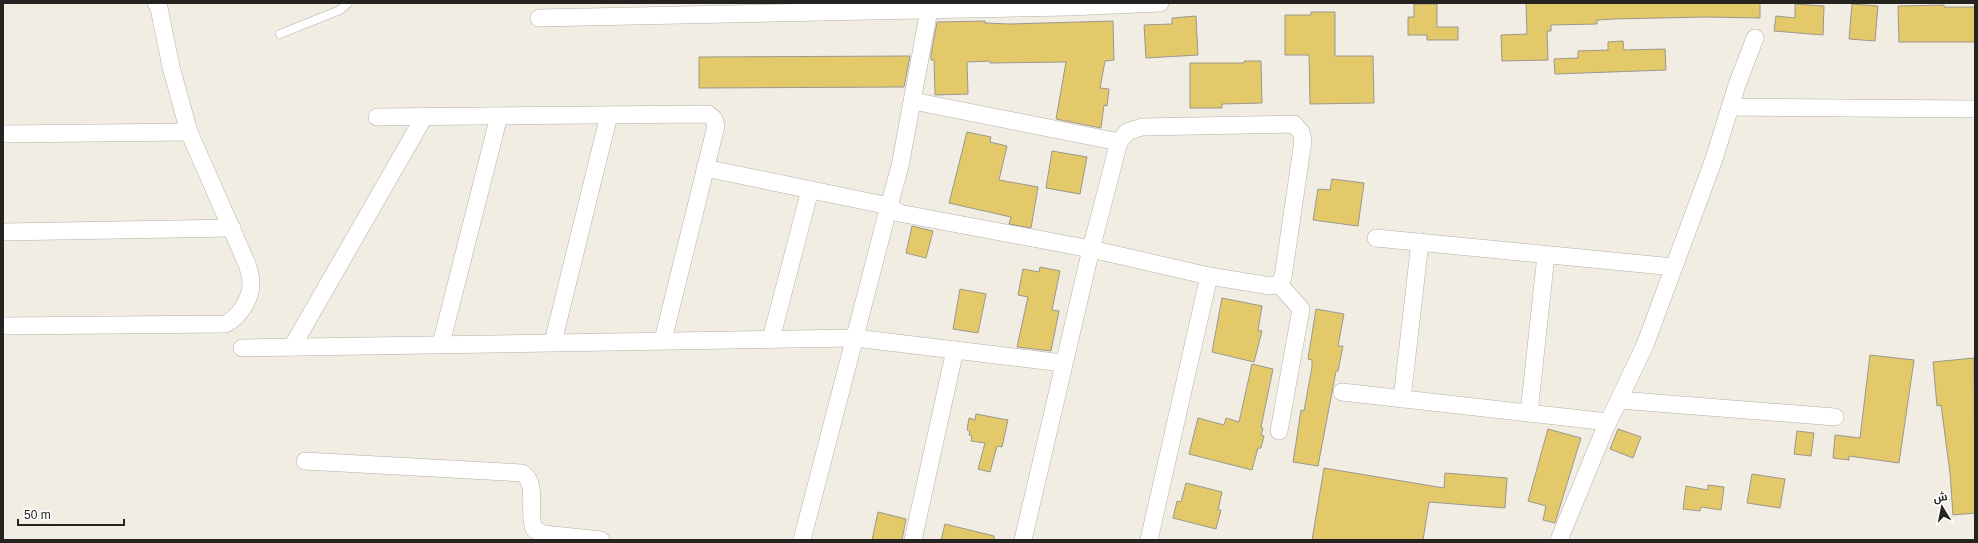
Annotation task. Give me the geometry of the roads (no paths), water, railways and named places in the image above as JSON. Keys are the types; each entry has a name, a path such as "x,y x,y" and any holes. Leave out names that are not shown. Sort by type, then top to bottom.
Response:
{"street":[{"path":"3,326 225,324 233,321 239,314 250,292 251,282 247,264 189,132 171,67 159,8 156,3"},
{"path":"539,18 620,9 846,7 929,10 959,6 1160,3"},
{"path":"802,540 900,166 929,10"},
{"path":"1559,540 1608,422 1645,345 1714,159 1740,74 1755,38"},
{"path":"913,101 1119,142"},
{"path":"1730,107 1975,109"},
{"path":"377,117 708,114 711,116 714,119 716,126 663,340"},
{"path":"553,342 609,115"},
{"path":"441,344 499,116"},
{"path":"292,347 424,117"},
{"path":"705,168 889,206 899,213 1091,249 1209,276 1271,286 1279,284 1283,277 1303,141 1301,132 1294,124 1142,127 1127,132 1119,142 1091,249 1063,363 1023,540"},
{"path":"3,134 189,132"},
{"path":"771,339 810,190"},
{"path":"3,232 232,228"},
{"path":"1376,238 1674,267"},
{"path":"1402,399 1420,242"},
{"path":"1529,413 1546,255"},
{"path":"1149,540 1209,276"},
{"path":"1279,284 1300,309 1279,431"},
{"path":"242,348 855,338 1063,363"},
{"path":"913,540 954,350"},
{"path":"1342,392 1608,422"},
{"path":"1618,400 1835,417"},
{"path":"305,461 522,474 528,477 531,486 531,520 534,529 543,534 601,540"}],"lane":[{"path":"280,34 340,10 348,3"}]}
